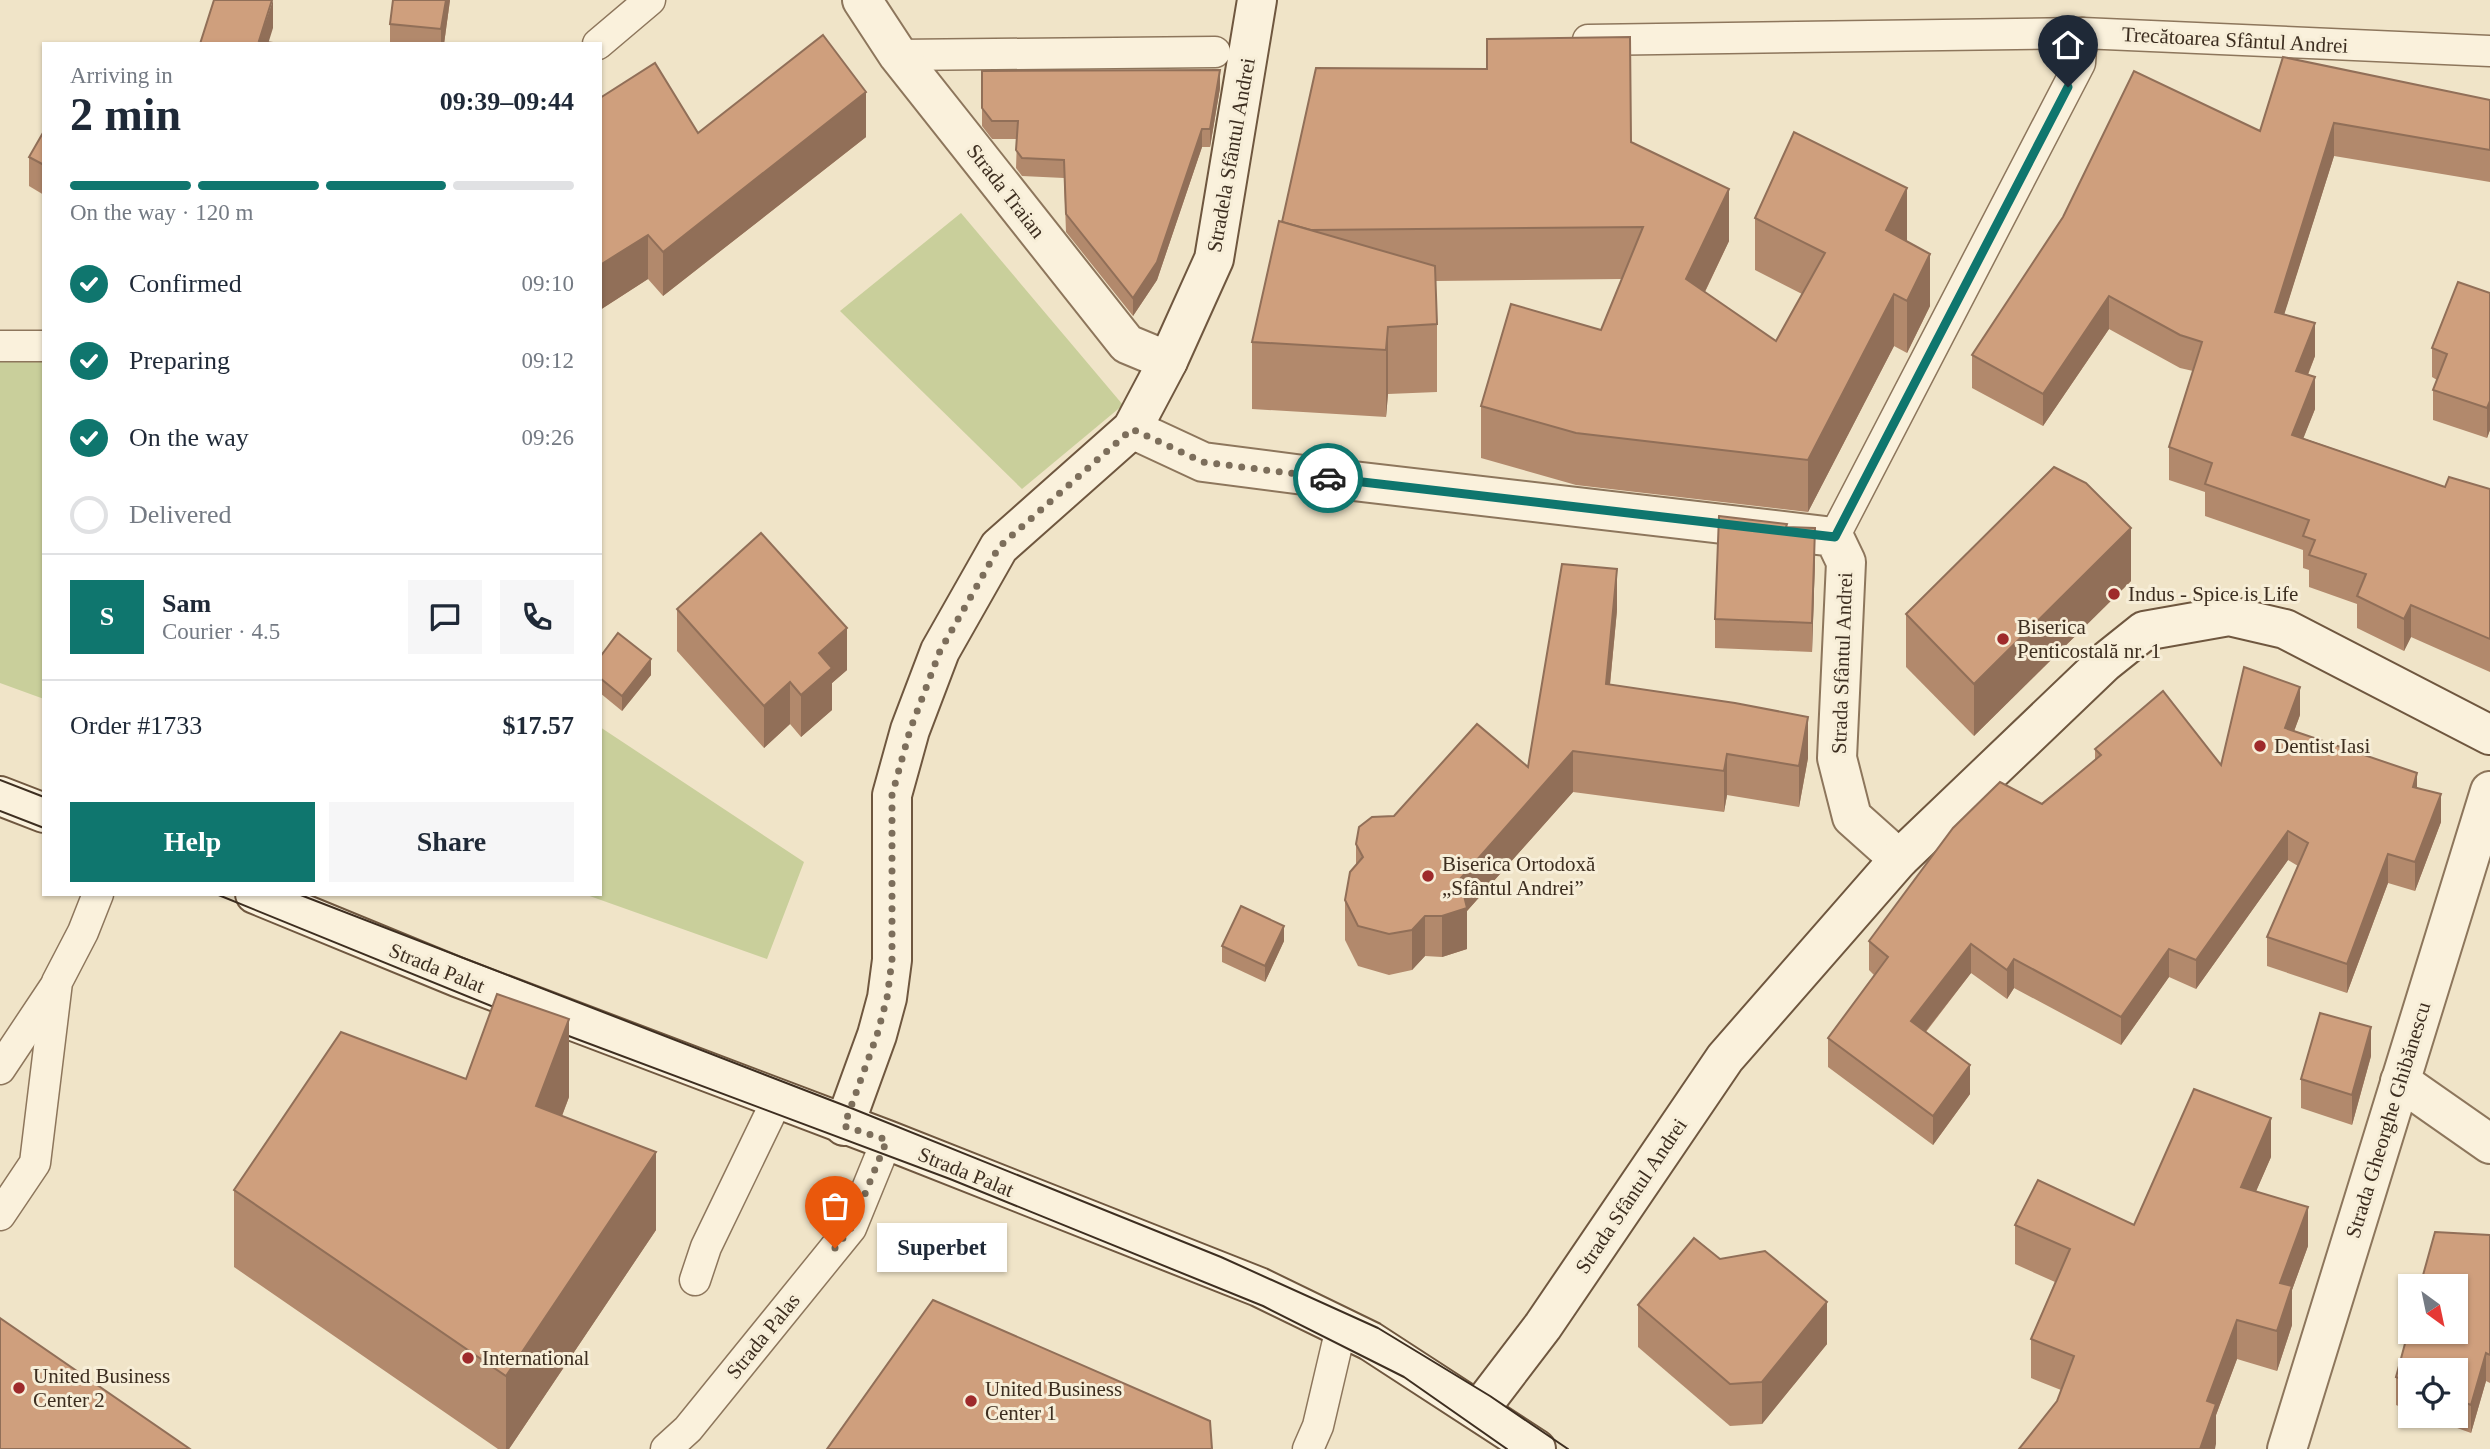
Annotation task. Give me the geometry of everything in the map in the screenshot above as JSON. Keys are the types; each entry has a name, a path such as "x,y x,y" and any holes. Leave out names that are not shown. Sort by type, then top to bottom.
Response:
{"street":[{"name":"Strada Traian","path":"862,0 898,55 1128,344 1168,361"},
{"name":"Stradela Sfântul Andrei","path":"844,1126 877,1035 887,998 892,960 892,795 910,730 940,651 999,547 1132,429 1168,361 1214,259 1257,0"},
{"path":"1132,429 1203,462 1835,537"},
{"name":"Strada Sfântul Andrei","path":"1835,537 1846,562 1837,758 1852,817 1899,859"},
{"name":"Strada Sfântul Andrei","path":"1479,1410 1543,1326 1725,1058 1899,859 2104,663 2144,631 2229,616 2285,629 2490,735"},
{"name":"Strada Gheorghe Ghibănescu","path":"2287,1449 2490,791"},
{"path":"0,796 42,812"},
{"name":"Strada Palat","path":"260,896 457,977 844,1126 887,1140 1259,1287 1370,1341 1536,1449"},
{"path":"2400,1081 2490,1144"}],"lane":[{"path":"600,42 650,0"},
{"path":"1835,537 2080,63 2081,33"},
{"name":"Trecătoarea Sfântul Andrei","path":"1555,41 2081,33 2490,51"},
{"path":"898,55 1215,52"},
{"path":"0,346 42,346"},
{"path":"0,1069 57,982 83,932 97,896"},
{"path":"0,1215 35,1163 57,982"},
{"path":"695,1280 706,1247 777,1100"},
{"name":"Strada Palas","path":"666,1449 688,1429 851,1228 887,1140"},
{"path":"1308,1449 1318,1426 1341,1328"}],"green space":[{"path":"961,213 1123,405 1022,489 840,311"},
{"path":"42,358 42,698 0,683 0,359"},
{"path":"602,728 804,862 767,959 590,896 602,896"}],"building":[{"path":"214,0 272,0 259,41 266,42 201,42"},
{"path":"393,0 446,0 441,29 390,24"},
{"path":"823,35 866,92 663,252 648,235 602,264 602,97 655,63 698,133"},
{"path":"1630,37 1631,142 1729,189 1686,279 1776,341 1825,253 1755,218 1794,132 1907,188 1886,230 1930,254 1907,301 1894,294 1808,460 1576,433 1481,406 1511,304 1601,330 1643,227 1311,230 1282,222 1316,68 1487,69 1487,39"},
{"path":"2283,57 2490,100 2490,150 2334,123 2275,312 2315,323 2296,371 2315,377 2292,435 2445,487 2449,477 2490,489 2490,639 2411,605 2404,619 2357,596 2366,574 2309,555 2315,540 2303,536 2309,520 2205,484 2212,463 2169,447 2202,342 2180,335 2109,296 2043,394 1972,355 2063,217 2134,71 2260,131"},
{"path":"1220,70 1210,129 1202,129 1157,262 1133,298 1066,214 1064,160 1022,158 1016,150 1018,121 992,121 982,108 982,71"},
{"path":"42,134 42,164 29,157"},
{"path":"1279,221 1435,266 1437,324 1388,327 1386,350 1252,342"},
{"path":"2458,282 2490,293 2490,401 2487,408 2433,390 2447,354 2432,348"},
{"path":"2054,467 2086,483 2131,528 1974,684 1906,614"},
{"path":"1719,516 1787,524 1786,527 1815,528 1812,623 1715,619"},
{"path":"761,533 847,628 819,653 832,668 801,695 790,682 764,706 677,609"},
{"path":"1562,564 1617,569 1606,684 1808,717 1799,766 1727,754 1724,771 1573,751 1460,879 1467,908 1442,916 1425,916 1412,930 1389,934 1358,926 1345,900 1350,872 1363,857 1356,844 1359,827 1372,817 1394,816 1477,724 1528,767"},
{"path":"618,633 651,659 622,696 602,680 602,654"},
{"path":"2244,667 2300,687 2285,728 2417,773 2413,787 2441,794 2415,862 2388,854 2347,964 2267,937 2308,843 2288,831 2196,960 2169,949 2121,1017 2014,959 2007,970 1971,944 1911,1021 1970,1065 1933,1116 1828,1038 1888,957 1869,941 1953,828 2000,782 2042,804 2101,755 2095,749 2163,691 2221,765"},
{"path":"1241,906 1284,926 1265,966 1222,946"},
{"path":"497,994 569,1019 536,1106 656,1152 506,1376 234,1190 341,1032 466,1079"},
{"path":"2320,1013 2371,1027 2352,1095 2301,1079"},
{"path":"2194,1089 2271,1118 2241,1187 2308,1207 2280,1283 2292,1286 2277,1331 2237,1320 2207,1401 2216,1404 2200,1449 2019,1449 2057,1401 2074,1356 2031,1339 2070,1249 2015,1225 2038,1180 2134,1225"},
{"path":"2435,1232 2490,1235 2490,1355 2486,1353 2471,1405 2468,1404 2468,1358 2401,1358 2405,1344 2468,1344 2468,1274 2423,1274"},
{"path":"1694,1238 1720,1259 1765,1251 1827,1302 1762,1382 1730,1384 1638,1305"},
{"path":"933,1300 1210,1421 1212,1449 827,1449"},
{"path":"0,1318 190,1449 0,1449"}],"tram line":[{"path":"0,780 42,796"},
{"path":"0,811 42,827"},
{"path":"221,896 511,1014"},
{"path":"303,896 851,1108 1221,1257 1378,1328 1490,1396 1568,1449"},
{"path":"550,1029 950,1179 1263,1306 1404,1377 1507,1449"}],"way so far":[{"path":"835,1248 851,1228 887,1140 844,1126 877,1035 887,998 892,960 892,795 910,730 940,651 999,547 1132,429 1203,462 1328,478"}],"place":[{"name":"Indus - Spice is Life","path":"2114,594"},
{"name":"Biserica Penticostală nr. 1","path":"2003,639"},
{"name":"Dentist Iasi","path":"2260,746"},
{"name":"Biserica Ortodoxă „Sfântul Andrei”","path":"1428,876"},
{"name":"Superbet","path":"835,1248"},
{"name":"International","path":"468,1358"},
{"name":"United Business Center 2","path":"19,1388"},
{"name":"United Business Center 1","path":"971,1401"}],"route":[{"path":"1328,478 1835,537 2068,87"}]}
